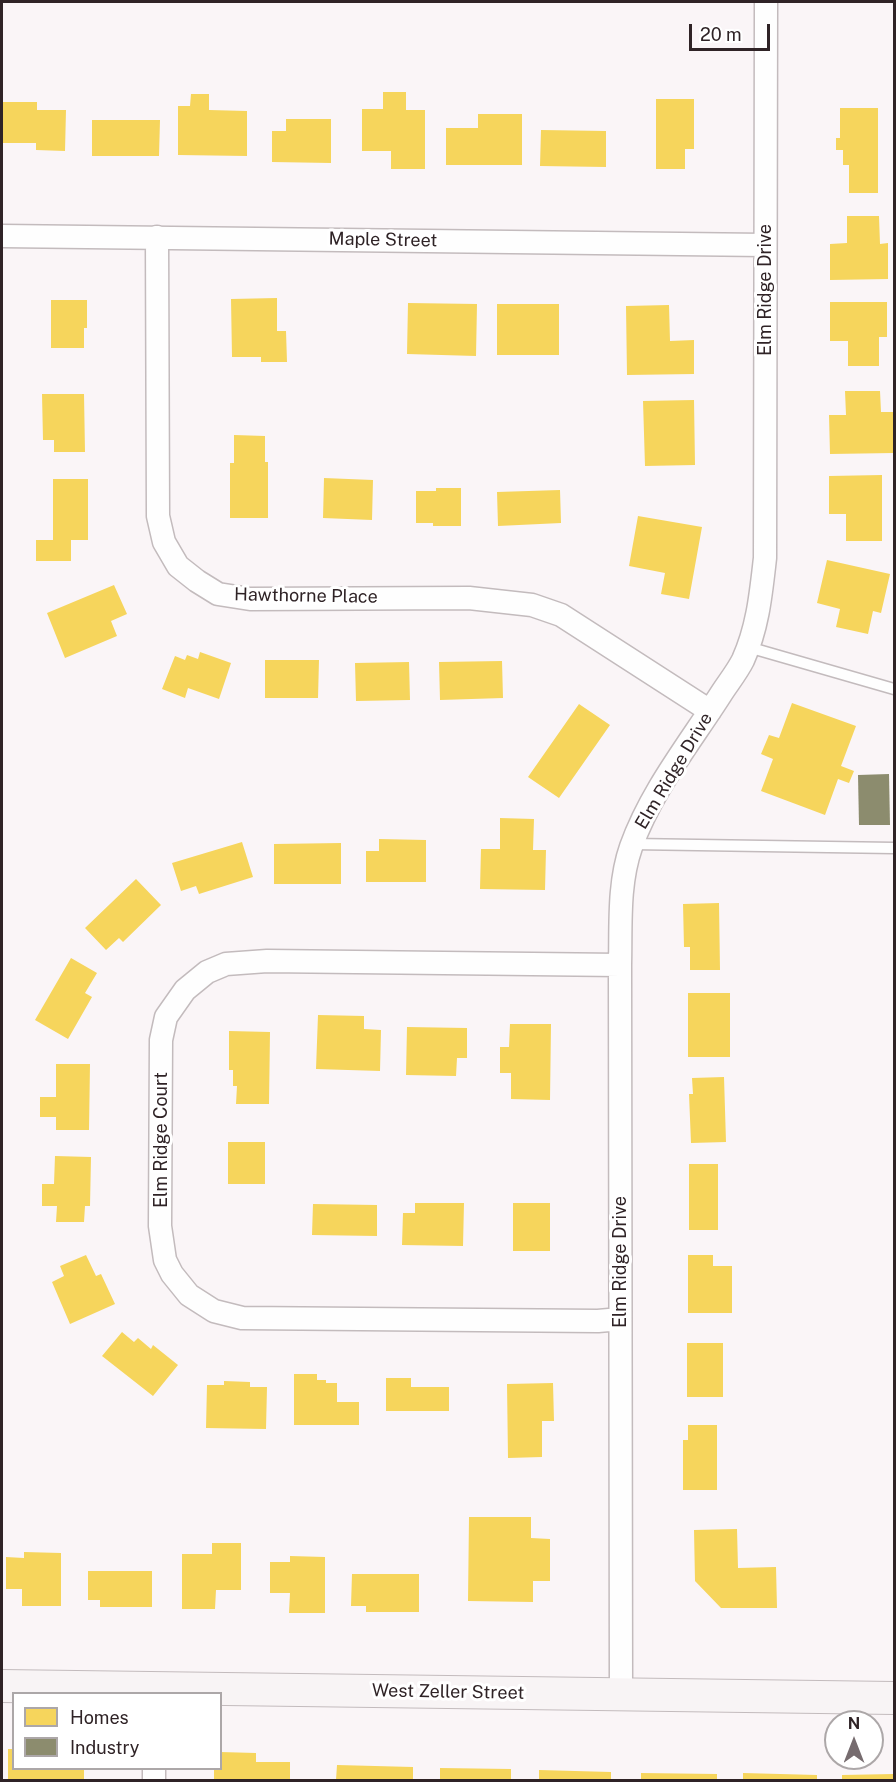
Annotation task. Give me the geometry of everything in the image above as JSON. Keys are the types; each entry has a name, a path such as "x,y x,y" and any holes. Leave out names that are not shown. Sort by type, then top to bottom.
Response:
{"street":[{"name":"Elm Ridge Drive","path":"621,1694 620,965 622,885 632,844 641,820 742,660 755,628 761,598 765,558 766,2"},
{"name":"Maple Street","path":"2,236 765,245"},
{"name":"Hawthorne Place","path":"157,237 158,516 164,542 178,566 196,581 218,594 250,598 469,598 532,605 561,615 710,711"},
{"name":"Elm Ridge Court","path":"620,965 267,961 226,964 207,972 185,990 166,1017 161,1040 160,1203 160,1226 165,1260 172,1274 189,1295 214,1311 242,1318 276,1320 598,1322 620,1319"},
{"name":"West Zeller Street","path":"2,1686 153,1691 894,1698"}],"lane":[{"path":"748,647 894,689"},
{"path":"632,844 894,848"}],"building: Homes":[{"path":"383,92 406,92 406,110 425,110 425,169 391,169 391,151 362,151 362,109 383,109"},
{"path":"191,94 209,94 209,110 247,111 247,156 178,155 178,106 190,106"},
{"path":"656,99 694,99 694,149 685,149 685,169 656,169"},
{"path":"2,102 37,102 37,110 66,110 65,151 36,150 36,143 2,143"},
{"path":"840,108 878,108 878,193 849,193 849,165 843,165 843,150 836,150 836,138 840,138"},
{"path":"478,114 522,114 522,165 446,165 446,128 478,128"},
{"path":"286,119 331,119 331,163 272,162 272,131 286,131"},
{"path":"92,120 160,120 159,156 92,156"},
{"path":"541,130 606,131 606,167 540,166"},
{"path":"847,216 879,216 880,244 888,243 888,279 830,280 830,244 847,243"},
{"path":"277,298 277,331 286,331 287,362 261,362 261,357 232,357 231,299"},
{"path":"51,300 87,300 84,348 51,348"},
{"path":"830,302 887,302 887,337 879,337 879,366 848,366 848,341 830,341"},
{"path":"408,303 477,304 476,356 407,354"},
{"path":"497,304 559,304 559,355 497,355"},
{"path":"669,305 670,341 694,340 694,374 627,375 626,306"},
{"path":"845,391 880,391 881,412 894,412 894,453 830,454 829,415 846,415"},
{"path":"42,394 84,394 85,452 54,452 54,440 43,440"},
{"path":"694,400 695,465 645,466 643,401"},
{"path":"234,435 265,436 265,462 268,462 268,518 230,518 230,463 234,463"},
{"path":"882,475 882,541 846,541 846,514 829,514 829,476"},
{"path":"324,478 373,480 372,520 323,518"},
{"path":"53,479 88,479 88,540 71,540 71,561 36,561 36,540 53,540"},
{"path":"436,488 461,488 461,526 433,526 433,523 416,523 416,491 436,491"},
{"path":"560,490 561,523 498,526 497,492"},
{"path":"638,516 702,527 689,599 661,594 665,573 629,566"},
{"path":"827,560 890,574 881,613 873,611 868,634 836,627 840,609 817,603"},
{"path":"114,585 127,614 111,621 117,636 65,658 47,613"},
{"path":"200,652 231,663 219,699 188,688 185,698 162,689 175,656 185,660 187,655 198,659"},
{"path":"265,660 319,660 318,698 265,698"},
{"path":"502,661 503,698 440,700 439,662"},
{"path":"409,662 410,700 356,701 355,663"},
{"path":"792,703 856,726 841,766 854,771 849,783 838,779 825,815 761,791 773,759 761,754 769,735 779,738"},
{"path":"579,704 610,725 559,798 528,777"},
{"path":"500,818 534,819 533,850 546,850 545,890 480,889 481,849 500,849"},
{"path":"379,839 426,840 426,882 366,882 366,851 379,851"},
{"path":"242,842 253,877 199,894 196,886 181,891 172,863"},
{"path":"341,843 341,884 274,884 274,844"},
{"path":"136,879 161,905 123,942 119,938 106,950 85,928"},
{"path":"719,903 720,970 690,970 690,947 684,947 683,904"},
{"path":"71,958 97,973 85,993 92,997 68,1039 35,1020"},
{"path":"688,993 730,993 730,1057 688,1057"},
{"path":"318,1015 364,1016 364,1029 381,1030 380,1071 316,1069"},
{"path":"510,1024 551,1024 550,1100 511,1099 511,1073 500,1073 500,1047 509,1047"},
{"path":"407,1027 467,1028 467,1058 457,1058 456,1076 406,1075"},
{"path":"229,1031 270,1032 269,1104 236,1104 237,1086 233,1086 233,1070 229,1070"},
{"path":"56,1064 90,1064 89,1130 56,1130 56,1117 40,1117 40,1097 56,1097"},
{"path":"724,1077 726,1142 691,1143 689,1094 693,1094 692,1078"},
{"path":"228,1142 265,1142 265,1184 228,1184"},
{"path":"55,1156 91,1157 90,1206 85,1206 84,1222 56,1222 57,1206 42,1206 42,1184 54,1184"},
{"path":"689,1164 718,1164 718,1230 689,1230"},
{"path":"415,1203 464,1203 463,1246 402,1245 403,1213 415,1213"},
{"path":"513,1203 550,1203 550,1251 513,1251"},
{"path":"313,1204 377,1205 377,1236 312,1235"},
{"path":"86,1255 96,1276 101,1274 115,1304 70,1324 52,1282 64,1276 60,1266"},
{"path":"688,1255 713,1255 713,1266 732,1266 732,1313 688,1313"},
{"path":"122,1332 134,1342 138,1338 151,1349 153,1345 178,1365 153,1396 102,1356"},
{"path":"687,1343 723,1343 723,1397 687,1397"},
{"path":"294,1374 317,1374 317,1380 337,1383 337,1402 359,1402 359,1425 294,1425"},
{"path":"386,1378 411,1378 411,1387 449,1387 449,1411 386,1411"},
{"path":"224,1381 250,1382 250,1387 267,1387 266,1429 206,1428 207,1385 224,1385"},
{"path":"553,1383 554,1421 542,1421 542,1457 508,1458 507,1384"},
{"path":"688,1425 717,1425 717,1490 683,1490 683,1440 688,1440"},
{"path":"469,1517 531,1517 531,1538 550,1539 550,1581 533,1581 533,1602 468,1601"},
{"path":"737,1529 738,1568 776,1567 777,1608 721,1608 695,1581 694,1530"},
{"path":"212,1543 241,1543 241,1590 216,1590 215,1609 182,1609 182,1554 212,1554"},
{"path":"24,1552 61,1553 61,1606 22,1606 22,1589 6,1589 6,1557 24,1558"},
{"path":"290,1556 325,1557 325,1613 289,1613 290,1593 270,1593 270,1562 290,1562"},
{"path":"88,1571 152,1571 152,1607 100,1607 100,1600 88,1600"},
{"path":"352,1574 419,1574 419,1612 366,1612 366,1606 351,1606"},
{"path":"8,1749 12,1749 12,1770 84,1770 84,1780 8,1780"},
{"path":"222,1752 256,1753 256,1762 290,1762 290,1780 214,1780 214,1770 222,1770"},
{"path":"337,1765 413,1767 413,1780 336,1780"},
{"path":"440,1768 511,1769 511,1780 440,1780"},
{"path":"539,1770 611,1772 611,1780 539,1780"},
{"path":"641,1773 717,1774 717,1780 641,1780"},
{"path":"743,1773 817,1775 817,1780 743,1780"},
{"path":"894,1774 894,1780 842,1780 842,1775"}],"building: Industry":[{"path":"889,774 890,825 859,825 858,775"}]}
